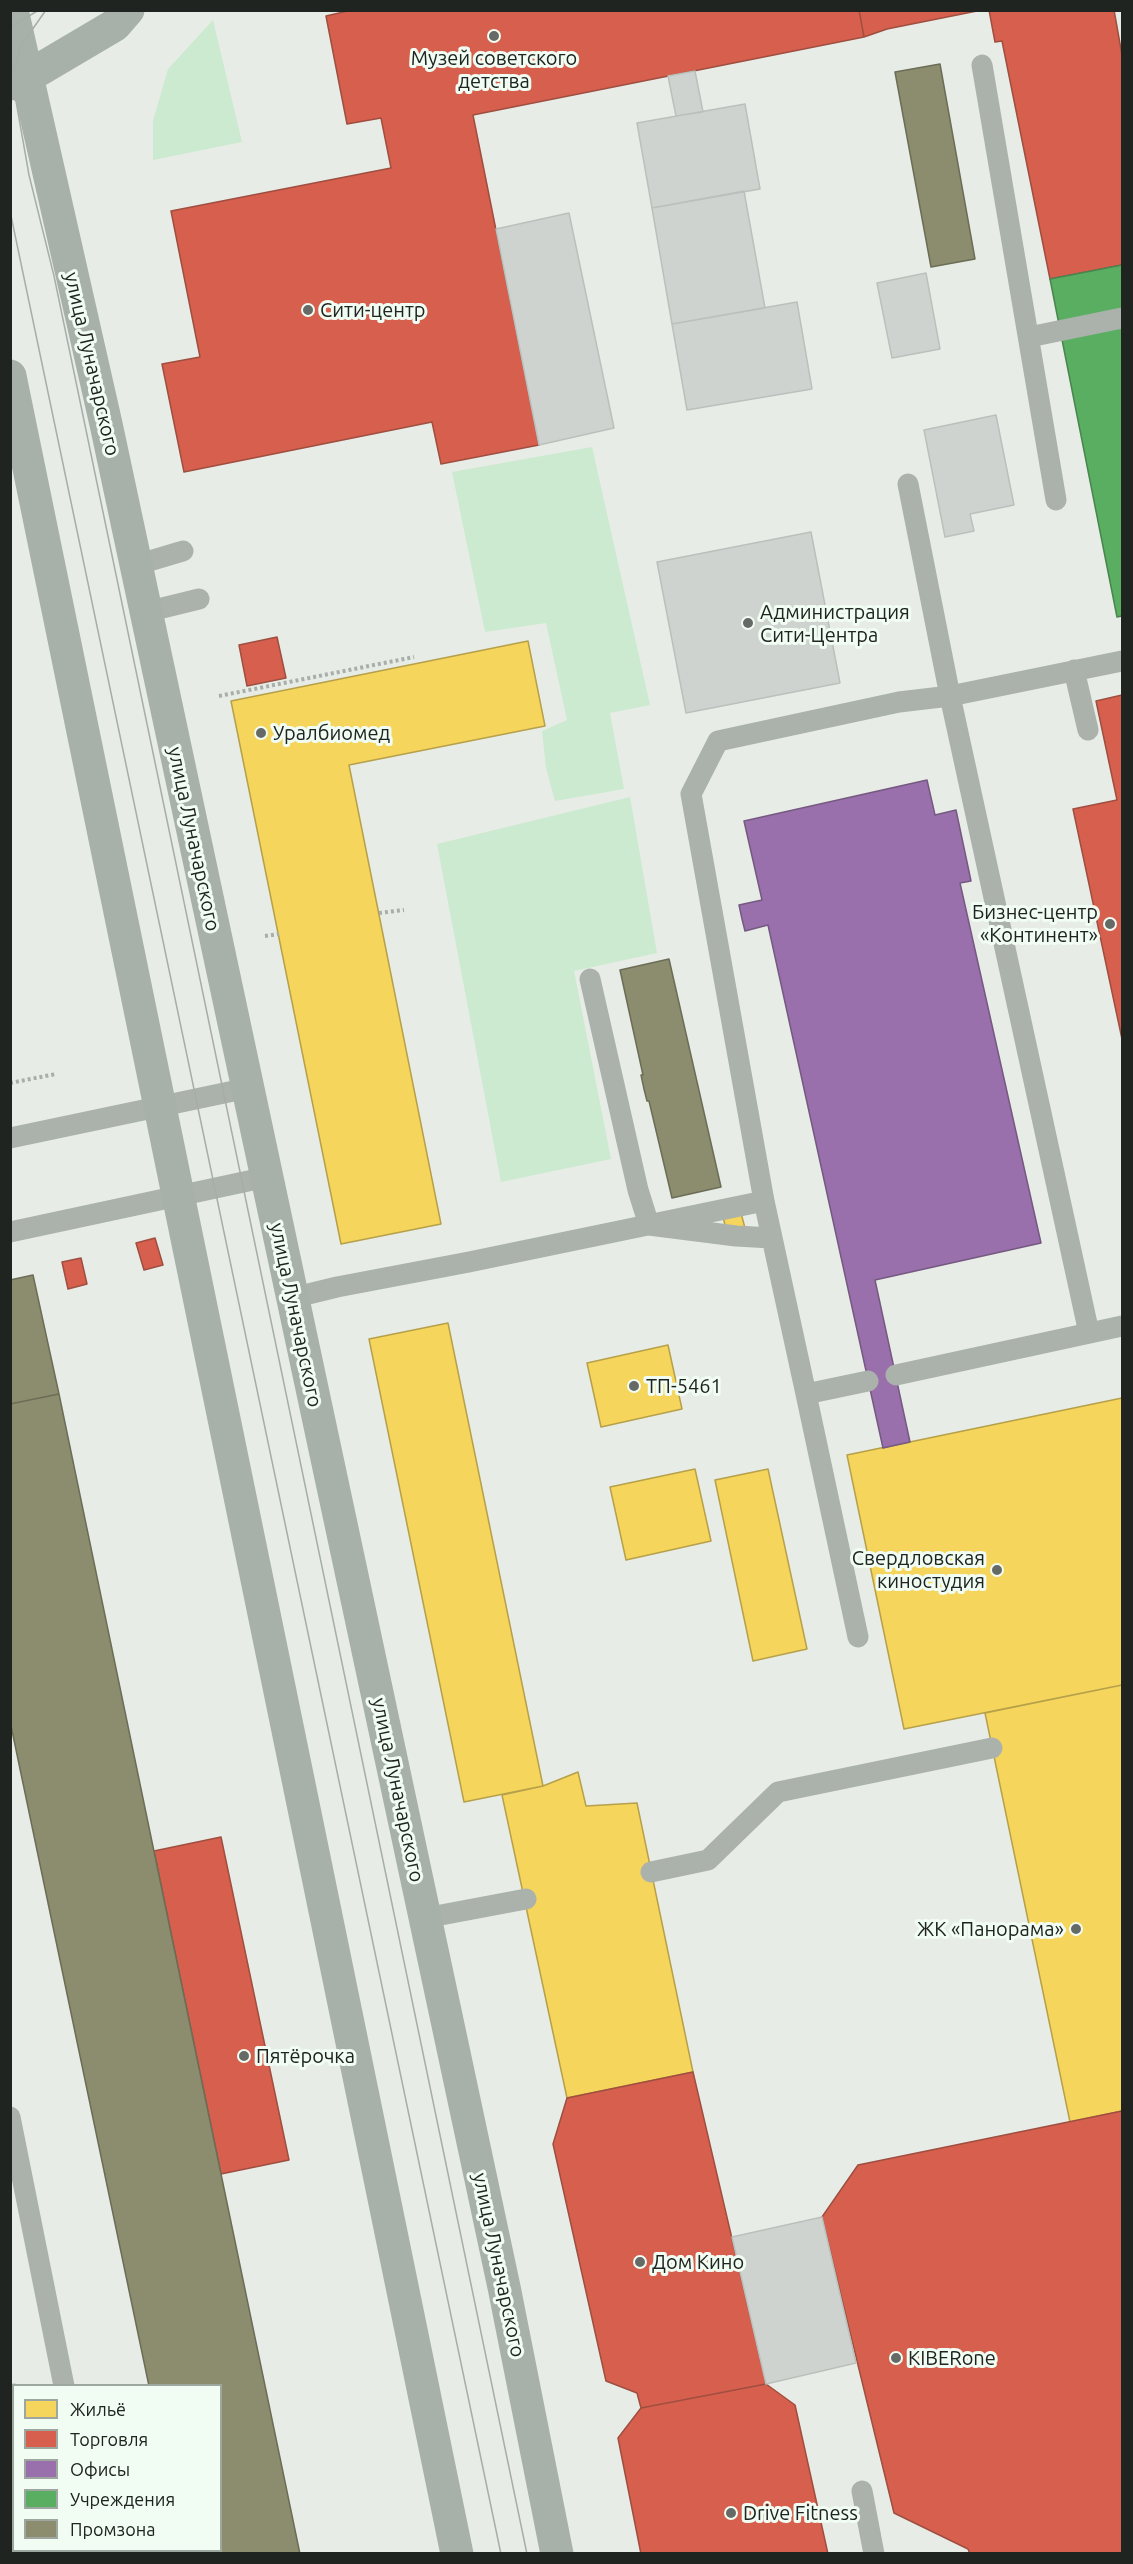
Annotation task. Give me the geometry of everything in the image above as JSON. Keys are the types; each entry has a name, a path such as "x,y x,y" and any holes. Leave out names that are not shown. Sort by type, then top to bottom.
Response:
{"main road":[{"name":"улица Луначарского","path":"12,10 19,80 136,565 504,2287 557,2553"},
{"path":"19,80 115,25 128,10"},
{"path":"10,376 18,441 161,1105 457,2553"}],"lane":[{"path":"982,65 1056,500"},
{"path":"1029,337 1122,318"},
{"path":"908,484 950,696 1089,1334"},
{"path":"136,565 183,551"},
{"path":"146,612 199,599"},
{"path":"858,1637 764,1201 691,794 718,741 899,702 950,696 1122,661"},
{"path":"1074,670 1088,730"},
{"path":"590,979 638,1190 649,1225"},
{"path":"10,1137 248,1088"},
{"path":"10,1232 267,1177"},
{"path":"292,1298 764,1201"},
{"path":"649,1225 772,1238"},
{"path":"896,1375 1122,1326"},
{"path":"806,1394 868,1381"},
{"path":"651,1872 708,1860 778,1792 993,1748"},
{"path":"425,1918 526,1899"},
{"path":"10,2117 61,2384"},
{"path":"862,2491 874,2553"}],"path":[{"path":"219,696 414,657"},
{"path":"379,914 404,910"},
{"path":"265,936 279,934"},
{"path":"10,1083 56,1074"}],"green space":[{"path":"213,20 242,142 153,160 153,121 168,69"},
{"path":"592,447 650,705 610,713 624,789 555,801 546,768 542,731 567,720 546,623 485,632 452,472"},
{"path":"630,797 657,953 574,971 611,1159 501,1182 437,844"}],"building: Жильё":[{"path":"528,641 545,726 349,765 441,1224 341,1244 231,701"},
{"path":"741,1213 745,1228 727,1233 723,1217"},
{"path":"448,1323 543,1786 464,1802 369,1339"},
{"name":"ТП-5461","path":"668,1345 682,1409 601,1427 587,1363"},
{"name":"Свердловская киностудия","path":"1122,1398 1122,1685 904,1729 847,1455"},
{"path":"695,1469 711,1541 626,1560 610,1487"},
{"path":"768,1469 807,1649 753,1661 715,1480"},
{"name":"ЖК «Панорама»","path":"1122,1685 1122,2111 1070,2122 985,1713"},
{"path":"578,1772 586,1806 637,1803 693,2072 567,2098 502,1795 543,1786"}],"building: Торговля":[{"path":"352,10 859,10 864,37 473,115 539,445 441,464 432,422 184,472 162,364 200,357 171,211 391,168 381,118 347,124 326,16"},
{"path":"859,10 982,10 887,29 864,37"},
{"path":"989,10 1114,10 1122,55 1122,265 1050,279 1002,41 995,42"},
{"path":"277,637 286,678 247,686 239,645"},
{"name":"Бизнес-центр «Континент»","path":"1122,695 1122,1039 1073,809 1117,800 1096,701"},
{"path":"155,1238 163,1265 144,1270 136,1243"},
{"path":"81,1258 87,1284 68,1289 62,1262"},
{"path":"221,1837 289,2160 221,2174 154,1851"},
{"path":"693,2072 766,2384 641,2408 637,2393 606,2381 553,2144 567,2098"},
{"path":"1122,2111 1122,2554 970,2554 968,2549 894,2513 822,2217 858,2165"},
{"path":"766,2384 795,2405 828,2554 641,2554 618,2438 641,2408"}],"building: Офисы":[{"path":"927,780 935,815 956,810 971,881 960,883 1041,1243 875,1280 910,1442 883,1448 768,925 745,931 742,919 739,905 762,900 744,821"}],"building: Учреждения":[{"path":"1122,265 1122,616 1117,617 1050,279"}],"building: Промзона":[{"path":"940,64 975,259 931,267 895,72"},
{"path":"669,959 721,1187 672,1198 649,1101 647,1101 644,1089 620,970"},
{"path":"33,1275 59,1394 10,1404 10,1280"},
{"path":"59,1394 300,2554 184,2554 184,2552 222,2552 222,2384 149,2384 10,1721 10,1404"},
{"path":"12,2423 12,2552 40,2552 40,2554 10,2554"}],"building: Прочее":[{"path":"695,71 703,112 676,116 668,76"},
{"path":"745,104 760,189 652,208 637,123"},
{"path":"744,191 765,308 672,324 652,208"},
{"path":"569,213 614,428 539,445 496,229"},
{"path":"926,273 940,349 892,358 877,283"},
{"path":"797,302 812,389 687,410 672,324"},
{"path":"996,415 1014,505 970,514 974,531 945,537 924,430"},
{"name":"Администрация Сити-Центра","path":"811,532 840,683 686,713 657,562"},
{"path":"822,2217 856,2363 766,2384 732,2237"}],"tram line":[{"path":"10,27 39,10"},
{"path":"10,74 16,67 20,47 46,10"},
{"path":"10,96 16,101 29,175 54,276 527,2554"},
{"path":"10,211 501,2554"}],"place":[{"name":"Музей советского детства","path":"494,36"},
{"name":"Сити-центр","path":"308,310"},
{"name":"Администрация Сити-Центра","path":"748,623"},
{"name":"Уралбиомед","path":"261,733"},
{"name":"Бизнес-центр «Континент»","path":"1110,924"},
{"name":"ТП-5461","path":"634,1386"},
{"name":"Свердловская киностудия","path":"997,1570"},
{"name":"ЖК «Панорама»","path":"1076,1929"},
{"name":"Пятёрочка","path":"244,2056"},
{"name":"Дом Кино","path":"640,2262"},
{"name":"KIBERone","path":"896,2358"},
{"name":"Drive Fitness","path":"731,2513"}]}
